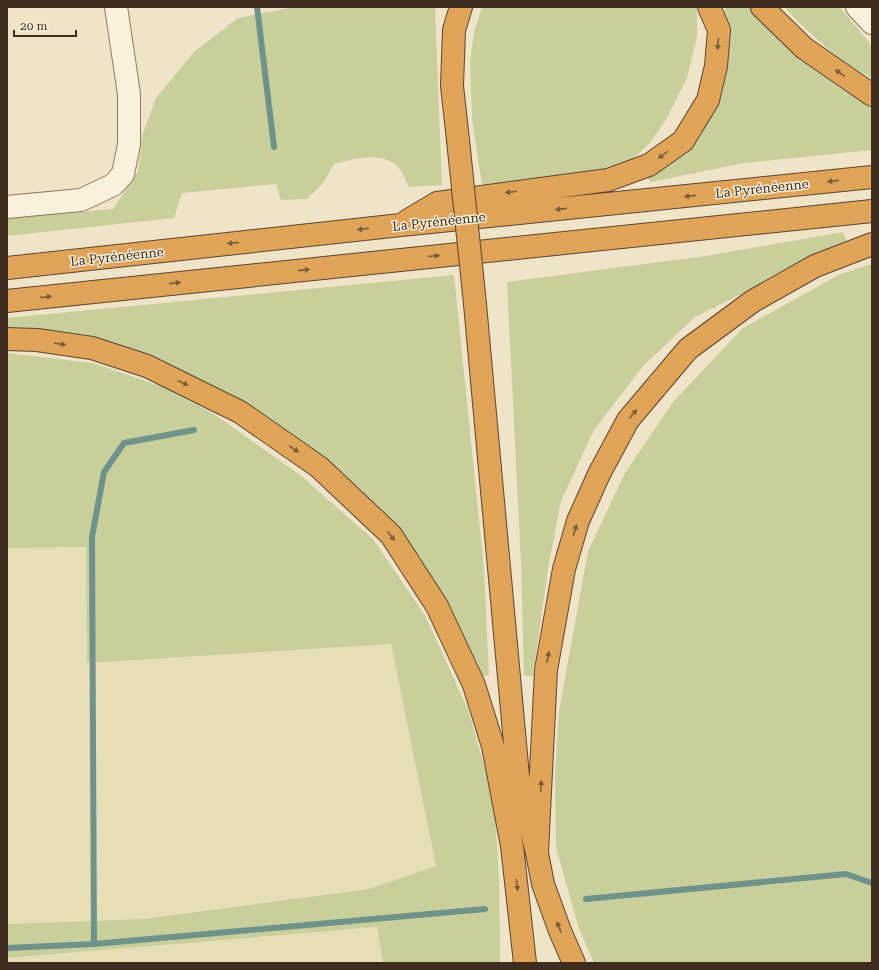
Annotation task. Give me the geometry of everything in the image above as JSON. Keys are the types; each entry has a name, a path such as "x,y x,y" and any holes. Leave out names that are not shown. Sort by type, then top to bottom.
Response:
{"highway":[{"path":"461,7 454,30 452,86 475,304 518,776 538,853 543,884 560,931 574,963"},
{"path":"401,225 437,204 608,180 649,165 683,141 708,100 716,66 719,30 709,7"},
{"path":"762,7 804,48 872,95"},
{"name":"La Pyrénéenne","path":"7,268 401,225 872,177"},
{"path":"7,301 872,211"},
{"path":"538,853 546,670 564,569 578,521 599,474 628,420 688,349 753,301 814,266 872,244"},
{"path":"7,339 37,340 92,348 146,366 240,412 319,467 390,535 437,606 474,685 493,746 512,846 525,963"},
{"path":"512,846 518,776"}],"street":[{"path":"7,207 81,200 113,185 123,174 129,144 130,94 116,7"},
{"path":"857,7 872,23"}],"shaded area":[{"path":"86,547 87,663 391,644 436,866 369,889 144,919 7,924 7,548"},
{"path":"377,927 383,963 7,963 7,958"}],"green space":[{"path":"294,7 436,7 442,185 409,187 402,172 396,165 389,161 374,157 357,158 334,164 323,183 307,199 281,200 276,184 182,193 174,218 7,236 7,218 113,209 138,171 142,136 156,98 194,52 238,18"},
{"path":"482,7 697,7 697,37 687,78 667,118 650,143 634,158 586,174 482,185 472,119 470,61 474,32"},
{"path":"728,7 748,7 804,60 836,85 872,108 872,150 744,163 651,182 647,177 675,161 694,143 727,53 724,10"},
{"path":"784,7 840,7 872,46 872,78 836,55 814,37"},
{"path":"843,232 847,242 695,317 643,366 594,430 561,501 548,568 533,676 524,676 521,564 507,282 706,256"},
{"path":"872,264 872,963 594,963 578,926 556,847 555,775 559,711 588,551 625,473 673,402 743,328 840,274"},
{"path":"454,275 484,568 489,675 481,677 437,586 319,457 68,336 7,327 7,318"},
{"path":"7,353 93,363 163,387 213,413 300,475 373,539 426,617 469,712 494,800 499,875 500,963 383,963 377,927 7,958 7,924 144,919 369,889 436,866 391,644 87,663 86,547 7,548"}],"waterway":[{"path":"257,7 274,147"},
{"path":"94,944 92,537 104,472 124,443 194,430"},
{"path":"586,899 846,874 872,883"},
{"path":"7,948 94,944 485,909"}]}
